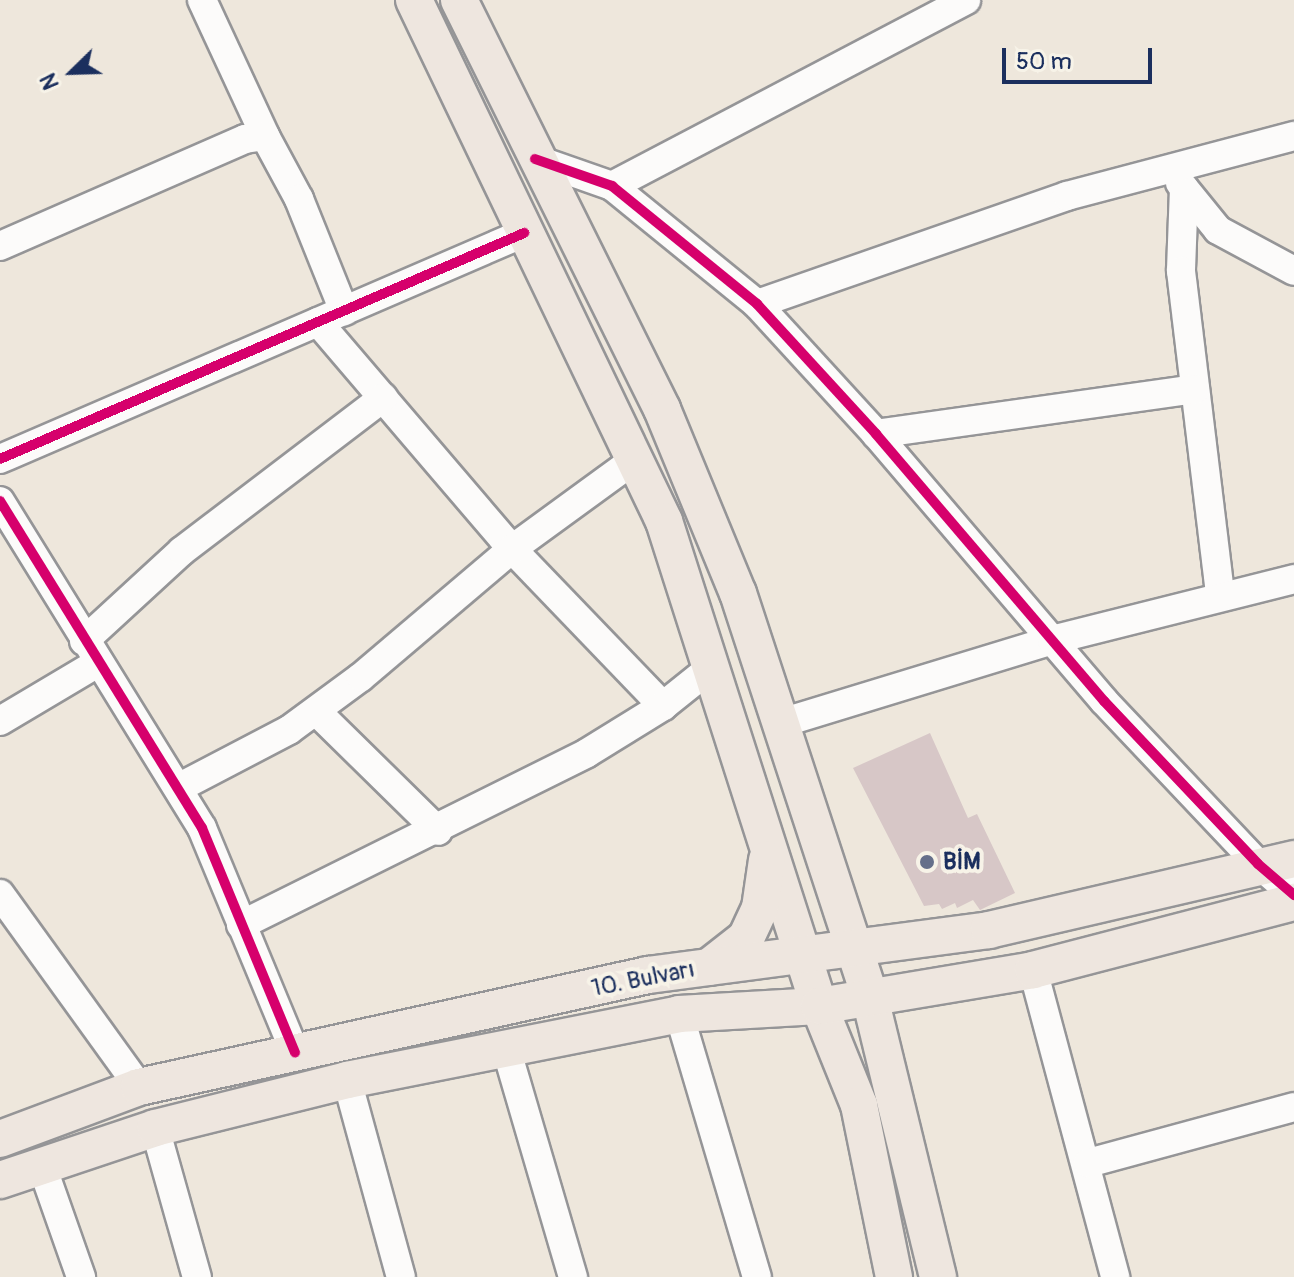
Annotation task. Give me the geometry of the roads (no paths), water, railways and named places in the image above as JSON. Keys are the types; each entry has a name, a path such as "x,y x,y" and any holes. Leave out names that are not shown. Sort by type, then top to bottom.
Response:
{"main road":[{"path":"414,0 664,521 713,666 768,854 805,954 819,1006 859,1105 894,1277"},
{"path":"459,0 535,159 662,409 738,593 778,724 870,998 938,1277"},
{"path":"709,967 746,938 760,908 768,854"},
{"name":"10. Bulvarı","path":"0,1139 139,1087 648,975 989,930 1258,864 1294,859"},
{"name":"10. Bulvarı","path":"0,1180 155,1128 347,1080 679,1014 721,1009 819,1006 1033,970 1294,902"},
{"path":"721,1009 787,1022 813,1040 859,1105"}],"street":[{"path":"202,0 265,136 299,199 344,311"},
{"path":"612,186 966,0"},
{"path":"0,246 245,139 265,136"},
{"path":"757,304 1067,196 1177,179 1294,136"},
{"path":"535,159 612,186 757,304 876,434 1052,640 1258,864 1294,895"},
{"path":"1177,179 1218,230 1294,271"},
{"path":"1177,179 1181,271 1220,595"},
{"path":"0,459 524,233"},
{"path":"318,322 512,549 663,706"},
{"path":"876,434 1195,389"},
{"path":"0,721 90,652 182,551 383,398"},
{"path":"180,787 246,756 316,711 512,549 634,460"},
{"path":"0,501 90,652 180,787 217,859 295,1053"},
{"path":"778,724 1052,640 1220,595 1294,579"},
{"path":"241,925 438,831 587,753 663,706 713,666"},
{"path":"316,711 438,831"},
{"path":"0,894 139,1087"},
{"path":"1033,970 1088,1163 1115,1277"},
{"path":"679,1014 757,1277"},
{"path":"506,1048 573,1277"},
{"path":"347,1080 401,1277"},
{"path":"1088,1163 1294,1107"},
{"path":"155,1128 197,1277"},
{"path":"42,1166 81,1277"}],"place":[{"name":"BİM","path":"927,862"}]}
